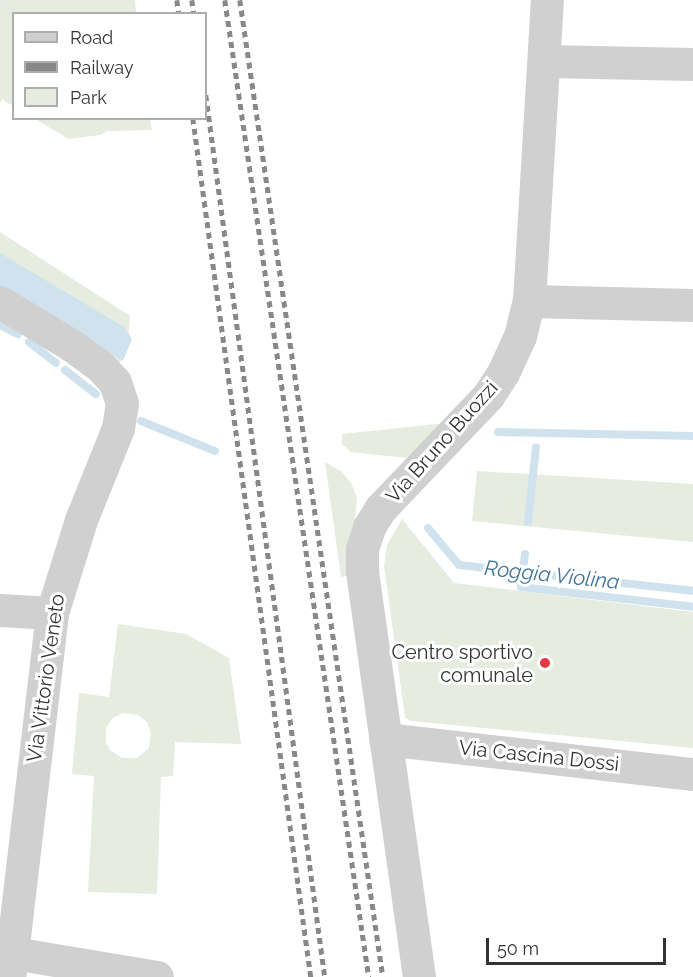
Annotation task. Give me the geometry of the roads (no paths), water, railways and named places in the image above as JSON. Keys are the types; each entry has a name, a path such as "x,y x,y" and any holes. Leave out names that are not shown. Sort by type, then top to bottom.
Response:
{"street":[{"name":"Via Bruno Buozzi","path":"419,977 361,556 366,534 381,508 470,418 492,390 518,342 529,301 547,0"},
{"path":"544,62 693,64"},
{"path":"529,301 693,305"},
{"name":"Via Vittorio Veneto","path":"0,302 87,356 109,374 118,389 122,403 118,428 81,520 52,613 11,965"},
{"path":"0,610 52,613"},
{"name":"Via Cascina Dossi","path":"385,739 693,774"},
{"path":"11,965 157,977"}],"water":[{"path":"0,253 124,327 132,339 123,361 0,286"}],"waterway":[{"name":"Roggia Violina","path":"0,325 18,334"},
{"name":"Roggia Violina","path":"29,342 56,363"},
{"name":"Roggia Violina","path":"65,370 96,394"},
{"name":"Roggia Violina","path":"141,421 215,451"},
{"path":"498,432 693,436"},
{"path":"528,522 536,447"},
{"name":"Roggia Violina","path":"428,528 459,565 693,591"},
{"path":"525,554 521,587 693,607"}],"railway":[{"path":"177,0 179,12"},
{"path":"192,0 194,12"},
{"path":"225,0 369,977"},
{"path":"240,0 383,977"},
{"path":"207,102 325,977"},
{"path":"193,120 311,977"}],"place":[{"name":"Centro sportivo comunale","path":"545,663"}]}
